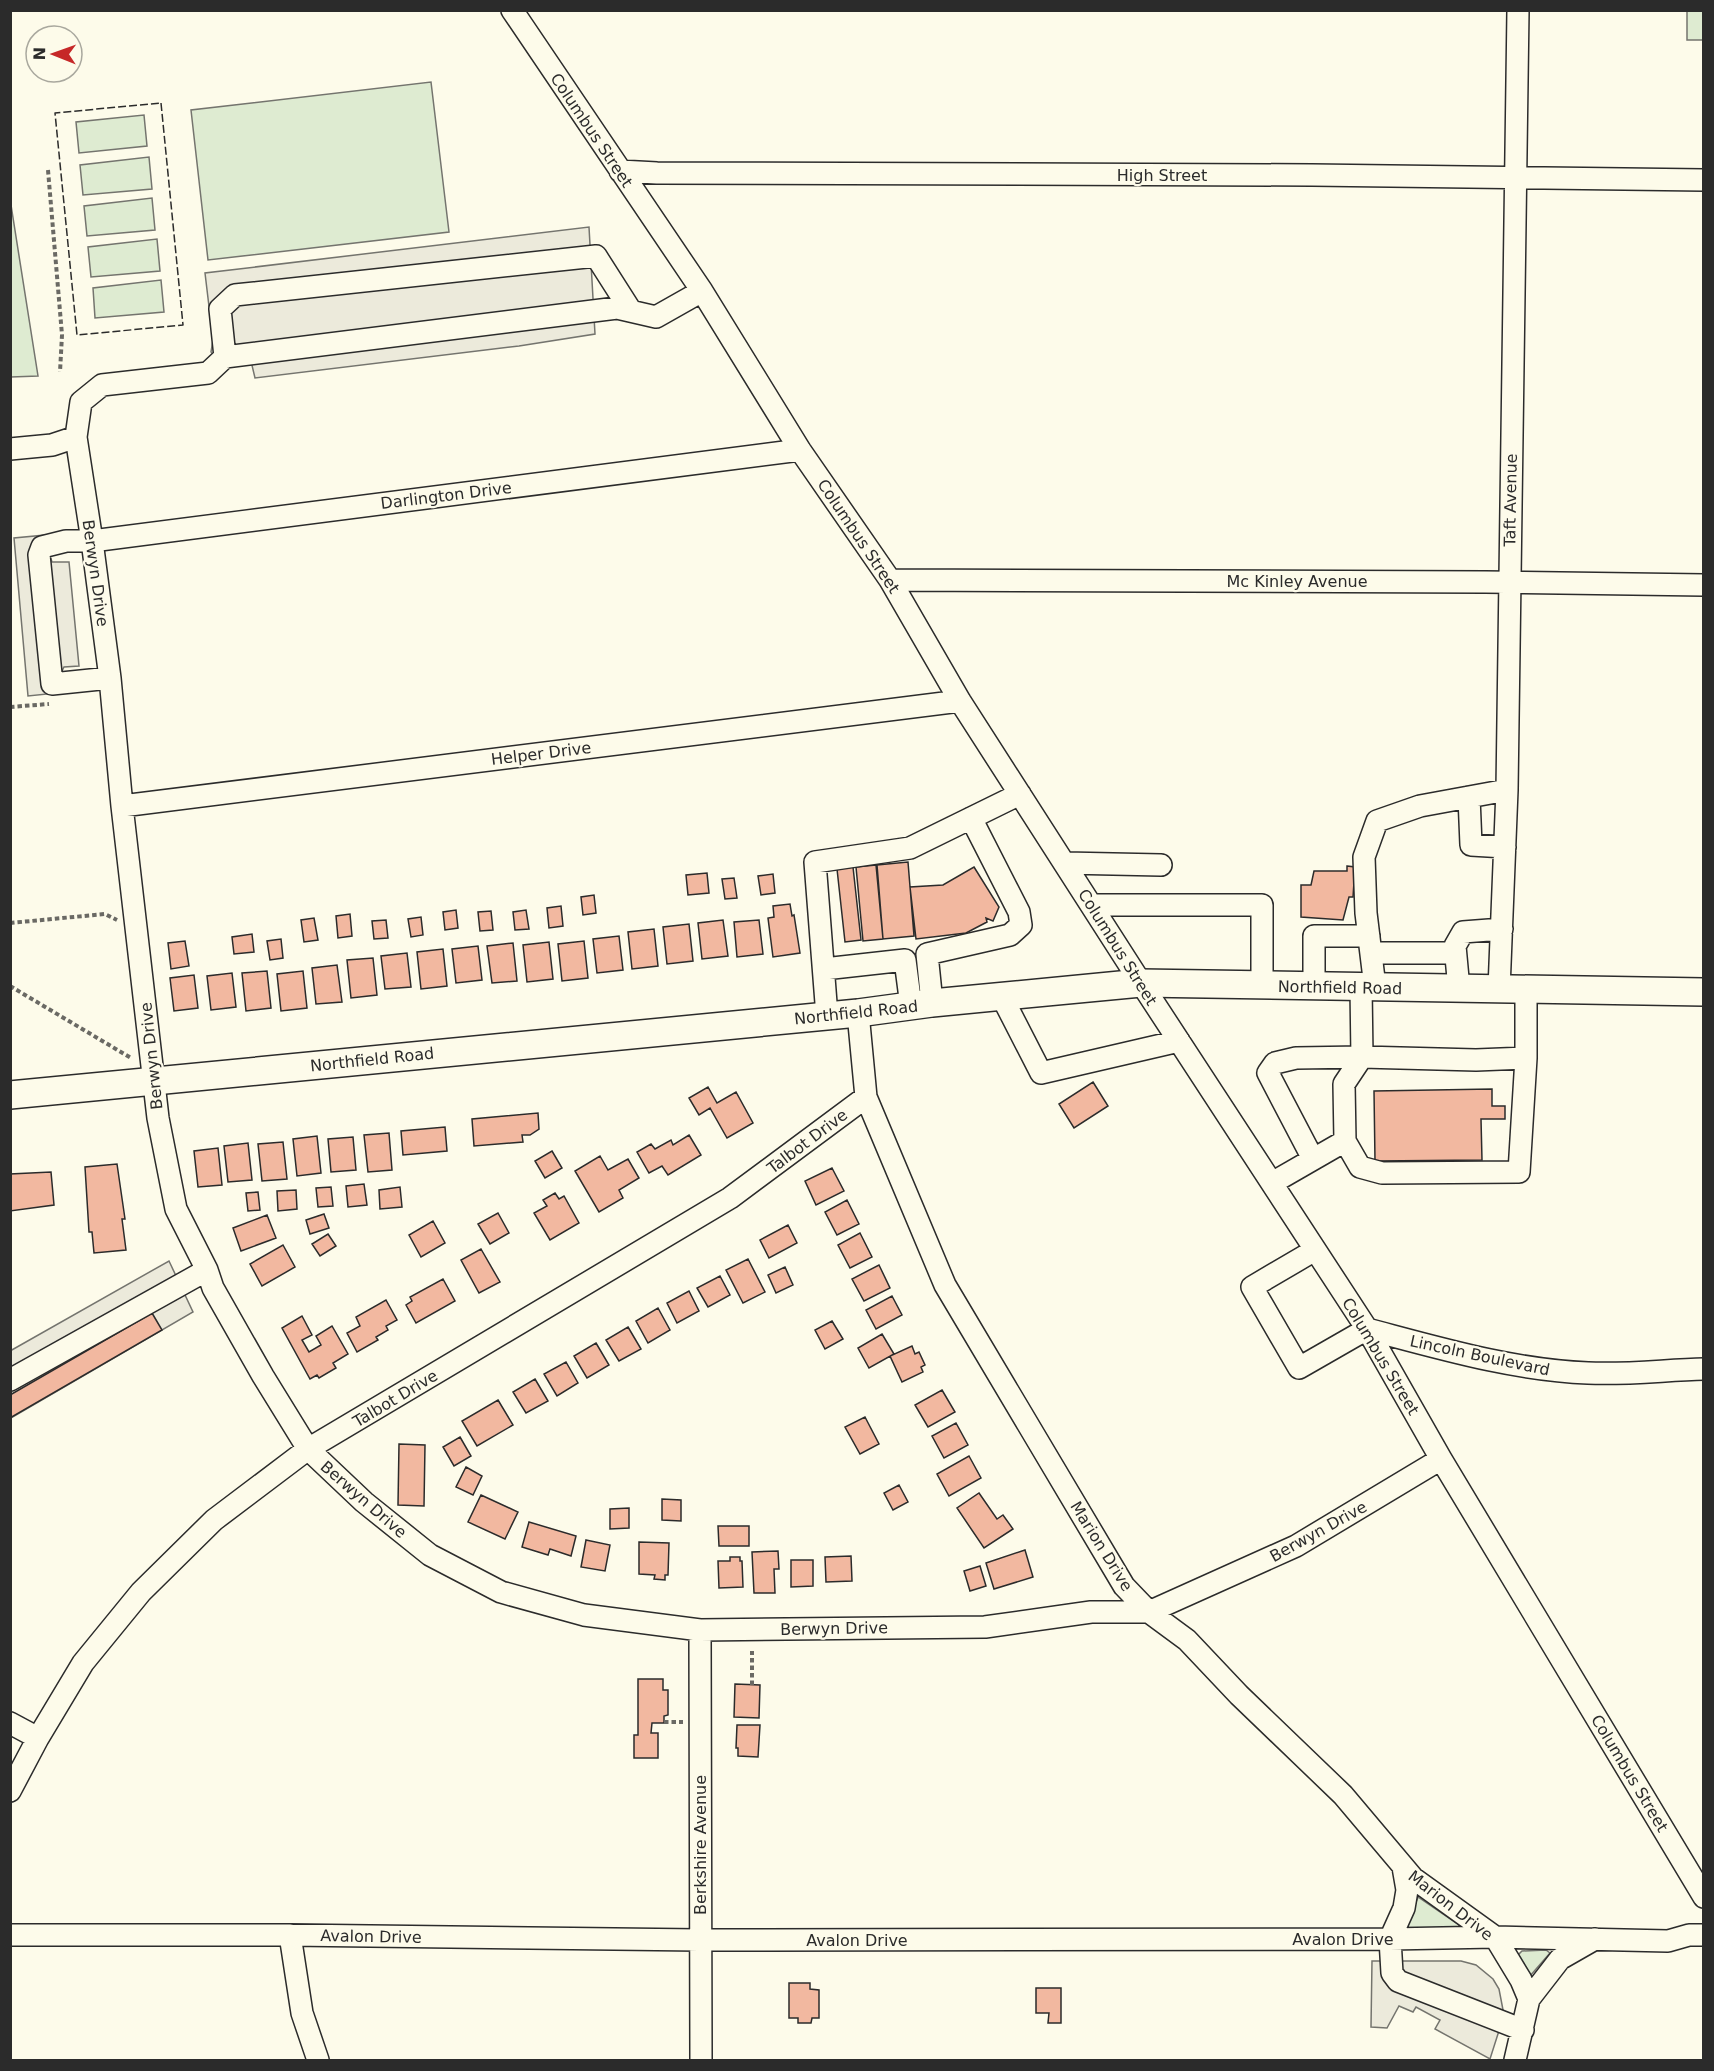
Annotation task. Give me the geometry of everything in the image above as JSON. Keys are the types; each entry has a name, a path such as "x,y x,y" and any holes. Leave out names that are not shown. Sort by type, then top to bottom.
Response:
{"main road":[{"name":"Northfield Road","path":"10,1095 858,1013 1141,983 1704,992"}],"street":[{"name":"Columbus Street","path":"512,10 702,291 800,450 890,580 960,701 1366,1329 1442,1459 1698,1873 1704,1897"},
{"name":"Taft Avenue","path":"1499,989 1506,790 1518,10"},
{"name":"High Street","path":"620,171 1704,180"},
{"path":"631,310 596,256 235,295 220,309 225,357 617,308 656,317 702,291"},
{"name":"Berwyn Drive","path":"225,357 208,373 102,385 81,402 76,437 110,678 153,1081 176,1209 207,1270 213,1287 308,1449 364,1502 430,1555 501,1592 584,1615 700,1630 985,1627 1091,1612 1149,1612 1296,1546 1442,1459"},
{"path":"10,449 52,446 76,437"},
{"name":"Darlington Drive","path":"110,678 52,684 39,555 42,547 58,543 92,541 800,450"},
{"name":"Mc Kinley Avenue","path":"890,580 1509,582 1704,585"},
{"name":"Helper Drive","path":"122,806 960,701"},
{"path":"1506,790 1420,806 1377,821 1364,857 1366,913 1370,945 1362,1057 1344,1084 1345,1141 1360,1167 1382,1173 1519,1173 1526,1058 1526,990"},
{"path":"827,1016 815,862 910,848 1020,794"},
{"path":"1469,797 1472,845 1504,847"},
{"path":"922,1005 927,954 1010,935 1021,925 1019,912 971,818"},
{"path":"1065,863 1161,865"},
{"path":"1092,905 1262,905 1262,985"},
{"path":"1459,989 1455,946 1463,932 1502,929"},
{"path":"1314,986 1314,936 1370,945 1455,953"},
{"path":"824,969 905,960 922,1005"},
{"path":"1002,997 1041,1073 1179,1041"},
{"name":"Marion Drive","path":"858,1013 866,1097 945,1285 1124,1586 1149,1612 1187,1640 1239,1695 1343,1795 1413,1878 1495,1937 1521,1980 1529,1999"},
{"path":"1313,1160 1268,1073 1275,1063 1296,1058 1476,1060 1526,1058"},
{"name":"Talbot Drive","path":"10,1791 38,1738 83,1663 141,1592 214,1520 308,1449 730,1198 866,1097"},
{"path":"1272,1184 1345,1141"},
{"path":"1315,1250 1252,1287 1299,1368 1366,1329"},
{"path":"10,1380 207,1270"},
{"name":"Lincoln Boulevard","path":"1366,1329 1459,1354 1530,1367 1589,1374 1704,1369"},
{"name":"Berkshire Avenue","path":"700,1630 701,2061"},
{"path":"10,1724 38,1738"},
{"path":"1403,1867 1407,1890 1404,1908 1390,1939 1392,1973 1398,1980 1523,2030"},
{"name":"Avalon Drive","path":"10,1935 290,1935 699,1940 1495,1937 1668,1941 1689,1935 1704,1935"},
{"path":"290,1935 302,2013 318,2061"},
{"path":"1515,2061 1529,1999 1560,1959 1595,1939"}],"path":[{"path":"48,170 62,335 60,372"},
{"path":"10,923 105,914 118,920"},
{"path":"10,986 132,1059"},
{"path":"752,1652 752,1685"},
{"path":"664,1722 684,1722"}],"green space":[{"path":"1687,11 1703,11 1703,40 1687,40"},
{"path":"431,82 449,232 208,260 191,110"},
{"path":"144,115 147,146 79,153 76,122"},
{"path":"149,157 152,189 83,195 80,165"},
{"path":"152,198 155,230 87,236 84,206"},
{"path":"11,205 38,376 11,377"},
{"path":"157,239 160,271 91,277 88,247"},
{"path":"161,280 164,312 95,318 93,288"},
{"path":"1418,1897 1459,1925 1460,1929 1406,1929"},
{"path":"1546,1950 1550,1953 1530,1976 1518,1955 1522,1951"}],"shaded area":[{"path":"589,227 595,334 519,346 255,378 251,361 226,364 211,352 213,340 205,273"},
{"path":"67,533 50,556 52,562 69,562 79,666 64,667 62,671 86,690 28,696 14,538"},
{"path":"169,1261 193,1312 11,1418 10,1351"},
{"path":"1372,1961 1461,1961 1476,1965 1493,1979 1499,1989 1504,2015 1490,2059 1435,2029 1440,2020 1416,2007 1413,2012 1399,2006 1387,2028 1371,2027"}],"building":[{"path":"908,862 914,936 883,939 877,865"},
{"path":"876,865 883,939 863,941 856,867"},
{"path":"1347,866 1355,867 1353,897 1349,897 1343,920 1301,917 1301,885 1311,885 1314,871 1347,871"},
{"path":"853,867 861,940 845,942 837,869"},
{"path":"974,867 999,907 993,921 986,918 987,922 966,933 916,939 910,887 943,885"},
{"path":"707,873 709,893 688,895 686,875"},
{"path":"773,874 775,893 761,895 758,876"},
{"path":"734,878 737,898 725,899 722,879"},
{"path":"594,895 596,913 583,915 581,897"},
{"path":"790,904 800,953 773,957 768,918 774,917 773,906"},
{"path":"561,906 563,926 549,928 547,908"},
{"path":"456,910 458,928 445,930 443,912"},
{"path":"526,910 529,929 515,930 513,912"},
{"path":"491,911 493,930 480,931 478,912"},
{"path":"350,914 352,936 338,938 336,916"},
{"path":"421,917 423,935 411,937 408,919"},
{"path":"314,918 318,940 304,942 301,920"},
{"path":"386,920 388,938 374,939 372,921"},
{"path":"723,920 728,956 702,959 698,923"},
{"path":"759,920 763,954 737,957 734,922"},
{"path":"689,924 693,961 667,964 663,927"},
{"path":"654,929 658,966 632,969 628,932"},
{"path":"252,934 254,952 234,954 232,937"},
{"path":"619,936 623,970 597,973 593,939"},
{"path":"281,939 283,958 270,960 267,941"},
{"path":"185,941 189,966 171,969 168,943"},
{"path":"584,941 588,978 562,981 558,944"},
{"path":"549,942 553,979 527,982 523,945"},
{"path":"513,943 517,981 492,983 487,946"},
{"path":"478,946 482,980 456,983 452,949"},
{"path":"443,949 447,986 421,989 417,952"},
{"path":"407,953 411,987 385,989 381,956"},
{"path":"373,958 377,995 351,998 347,960"},
{"path":"337,965 342,1002 316,1004 312,968"},
{"path":"267,971 271,1008 246,1011 242,973"},
{"path":"303,971 307,1008 281,1011 277,974"},
{"path":"232,973 236,1007 211,1010 207,976"},
{"path":"194,975 198,1008 174,1011 170,978"},
{"path":"1093,1082 1108,1106 1074,1128 1059,1104"},
{"path":"708,1087 717,1103 736,1092 753,1123 727,1138 710,1108 699,1115 689,1098"},
{"path":"1492,1089 1492,1106 1505,1106 1505,1119 1481,1119 1482,1160 1375,1161 1374,1091"},
{"path":"538,1113 539,1129 530,1135 522,1135 523,1142 474,1146 472,1119"},
{"path":"445,1127 447,1151 403,1155 401,1131"},
{"path":"389,1133 392,1170 368,1172 364,1135"},
{"path":"689,1135 701,1155 668,1175 662,1166 649,1173 637,1152 651,1144 655,1149 671,1140 673,1145"},
{"path":"317,1136 321,1173 297,1176 293,1139"},
{"path":"353,1137 356,1170 331,1172 328,1139"},
{"path":"283,1142 287,1179 262,1181 258,1144"},
{"path":"248,1143 252,1180 228,1182 224,1146"},
{"path":"218,1148 222,1185 198,1187 194,1151"},
{"path":"552,1151 562,1168 545,1178 535,1161"},
{"path":"600,1156 608,1170 628,1159 639,1178 619,1190 623,1198 599,1212 575,1171"},
{"path":"117,1164 125,1219 122,1219 126,1250 94,1253 92,1232 89,1232 85,1167"},
{"path":"832,1168 844,1191 816,1205 805,1181"},
{"path":"51,1172 54,1205 10,1211 10,1174"},
{"path":"364,1184 367,1205 348,1207 346,1186"},
{"path":"331,1187 333,1206 318,1207 316,1188"},
{"path":"400,1187 402,1207 380,1209 379,1190"},
{"path":"296,1190 297,1209 278,1211 277,1191"},
{"path":"258,1192 260,1210 248,1211 246,1193"},
{"path":"555,1193 559,1199 564,1196 579,1223 550,1240 534,1213 547,1206 543,1200"},
{"path":"847,1200 859,1224 837,1235 825,1212"},
{"path":"498,1213 509,1233 490,1244 478,1224"},
{"path":"324,1214 329,1228 310,1234 306,1220"},
{"path":"267,1215 276,1238 241,1251 233,1228"},
{"path":"433,1221 445,1243 421,1257 409,1235"},
{"path":"788,1225 797,1243 769,1258 760,1240"},
{"path":"860,1233 872,1257 850,1268 838,1245"},
{"path":"328,1234 336,1246 320,1256 312,1244"},
{"path":"283,1245 295,1267 262,1286 250,1264"},
{"path":"481,1249 500,1282 479,1293 461,1260"},
{"path":"748,1259 765,1292 743,1303 726,1270"},
{"path":"879,1265 890,1288 864,1301 852,1279"},
{"path":"785,1267 793,1285 776,1293 768,1275"},
{"path":"720,1276 730,1295 708,1307 697,1288"},
{"path":"443,1279 455,1301 416,1323 406,1305 412,1301 410,1297"},
{"path":"689,1291 699,1311 677,1323 667,1303"},
{"path":"892,1296 902,1315 876,1329 866,1310"},
{"path":"386,1300 397,1320 386,1326 388,1330 376,1337 378,1340 357,1352 347,1333 360,1326 356,1317"},
{"path":"658,1308 670,1330 648,1343 636,1321"},
{"path":"152,1313 162,1330 10,1418 10,1395"},
{"path":"302,1316 312,1335 302,1340 309,1352 321,1345 316,1336 332,1326 348,1354 333,1363 336,1368 319,1378 317,1375 310,1379 282,1328"},
{"path":"832,1321 843,1339 825,1349 815,1330"},
{"path":"628,1327 641,1349 619,1361 606,1340"},
{"path":"882,1334 894,1354 869,1368 858,1348"},
{"path":"596,1343 609,1365 587,1378 574,1356"},
{"path":"912,1346 915,1354 919,1352 925,1365 921,1367 923,1372 902,1382 890,1356"},
{"path":"566,1362 578,1383 557,1396 544,1374"},
{"path":"535,1379 548,1401 526,1413 513,1392"},
{"path":"942,1390 955,1412 928,1427 915,1405"},
{"path":"498,1400 513,1425 477,1446 462,1421"},
{"path":"865,1417 879,1444 860,1454 845,1427"},
{"path":"956,1423 968,1445 944,1458 932,1436"},
{"path":"460,1437 471,1456 454,1466 443,1447"},
{"path":"399,1444 425,1445 424,1506 398,1505"},
{"path":"969,1456 981,1478 949,1496 937,1474"},
{"path":"466,1467 482,1476 473,1495 456,1487"},
{"path":"899,1485 908,1502 893,1510 884,1493"},
{"path":"979,1493 997,1519 1003,1515 1013,1529 984,1548 957,1508"},
{"path":"481,1495 518,1512 505,1539 468,1522"},
{"path":"662,1499 681,1500 681,1521 662,1520"},
{"path":"629,1508 629,1528 610,1529 610,1509"},
{"path":"529,1522 576,1536 571,1556 550,1549 548,1555 522,1547"},
{"path":"718,1526 749,1526 749,1546 719,1546"},
{"path":"586,1540 610,1545 605,1571 581,1567"},
{"path":"639,1542 669,1543 668,1575 665,1575 665,1580 654,1579 655,1575 639,1574"},
{"path":"1025,1550 1033,1577 994,1589 986,1563"},
{"path":"778,1551 779,1569 774,1569 775,1593 754,1593 752,1552"},
{"path":"851,1556 852,1581 826,1582 825,1557"},
{"path":"730,1557 740,1557 742,1561 743,1587 719,1588 718,1561 730,1561"},
{"path":"791,1560 813,1560 813,1586 791,1587"},
{"path":"980,1566 986,1586 970,1591 964,1571"},
{"path":"638,1679 663,1679 663,1690 668,1690 668,1715 664,1716 664,1723 652,1723 651,1733 658,1733 658,1758 634,1758 634,1735 638,1735"},
{"path":"735,1684 760,1685 759,1718 734,1717"},
{"path":"737,1725 760,1725 758,1757 738,1756"},
{"path":"789,1983 810,1983 810,1989 819,1990 819,2018 812,2018 811,2023 798,2023 798,2018 789,2018"},
{"path":"1036,1988 1061,1988 1061,2023 1048,2023 1049,2013 1036,2013"}],"fence":[{"path":"161,103 183,325 77,335 55,113 161,103"}]}
